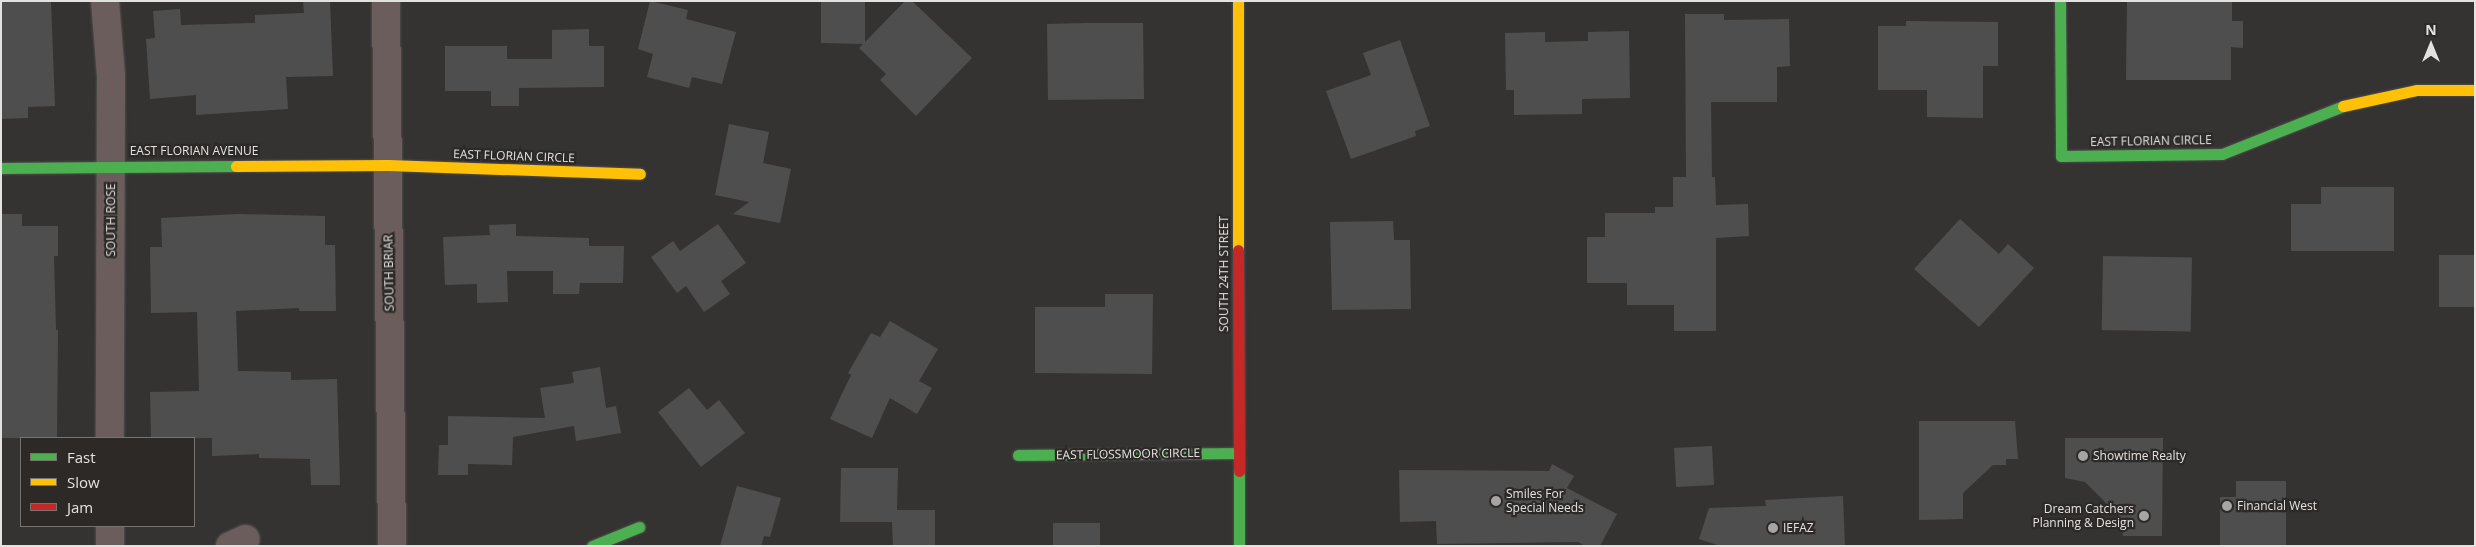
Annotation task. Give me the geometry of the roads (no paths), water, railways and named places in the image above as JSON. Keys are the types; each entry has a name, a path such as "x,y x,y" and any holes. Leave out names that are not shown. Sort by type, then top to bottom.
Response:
{"street":[{"name":"SOUTH ROSE","path":"105,1 111,76 110,437"},
{"name":"SOUTH BRIAR","path":"386,1 392,546"},
{"name":"SOUTH 24TH STREET","path":"1238,1 1239,546"},
{"name":"EAST FLORIAN CIRCLE","path":"2060,1 2061,156 2222,154 2348,104 2417,90 2475,90"},
{"name":"EAST FLORIAN AVENUE","path":"1,168 112,165 388,165"},
{"name":"EAST FLORIAN CIRCLE","path":"388,165 640,174"},
{"name":"EAST FLOSSMOOR CIRCLE","path":"1018,456 1238,453"},
{"path":"110,527 110,546"},
{"path":"592,546 639,527"}],"place":[{"name":"Showtime Realty","path":"2083,456"},
{"name":"Smiles For Special Needs","path":"1496,501"},
{"name":"Financial West","path":"2227,506"},
{"name":"Dream Catchers Planning & Design","path":"2144,516"},
{"name":"IEFAZ","path":"1773,528"}]}
